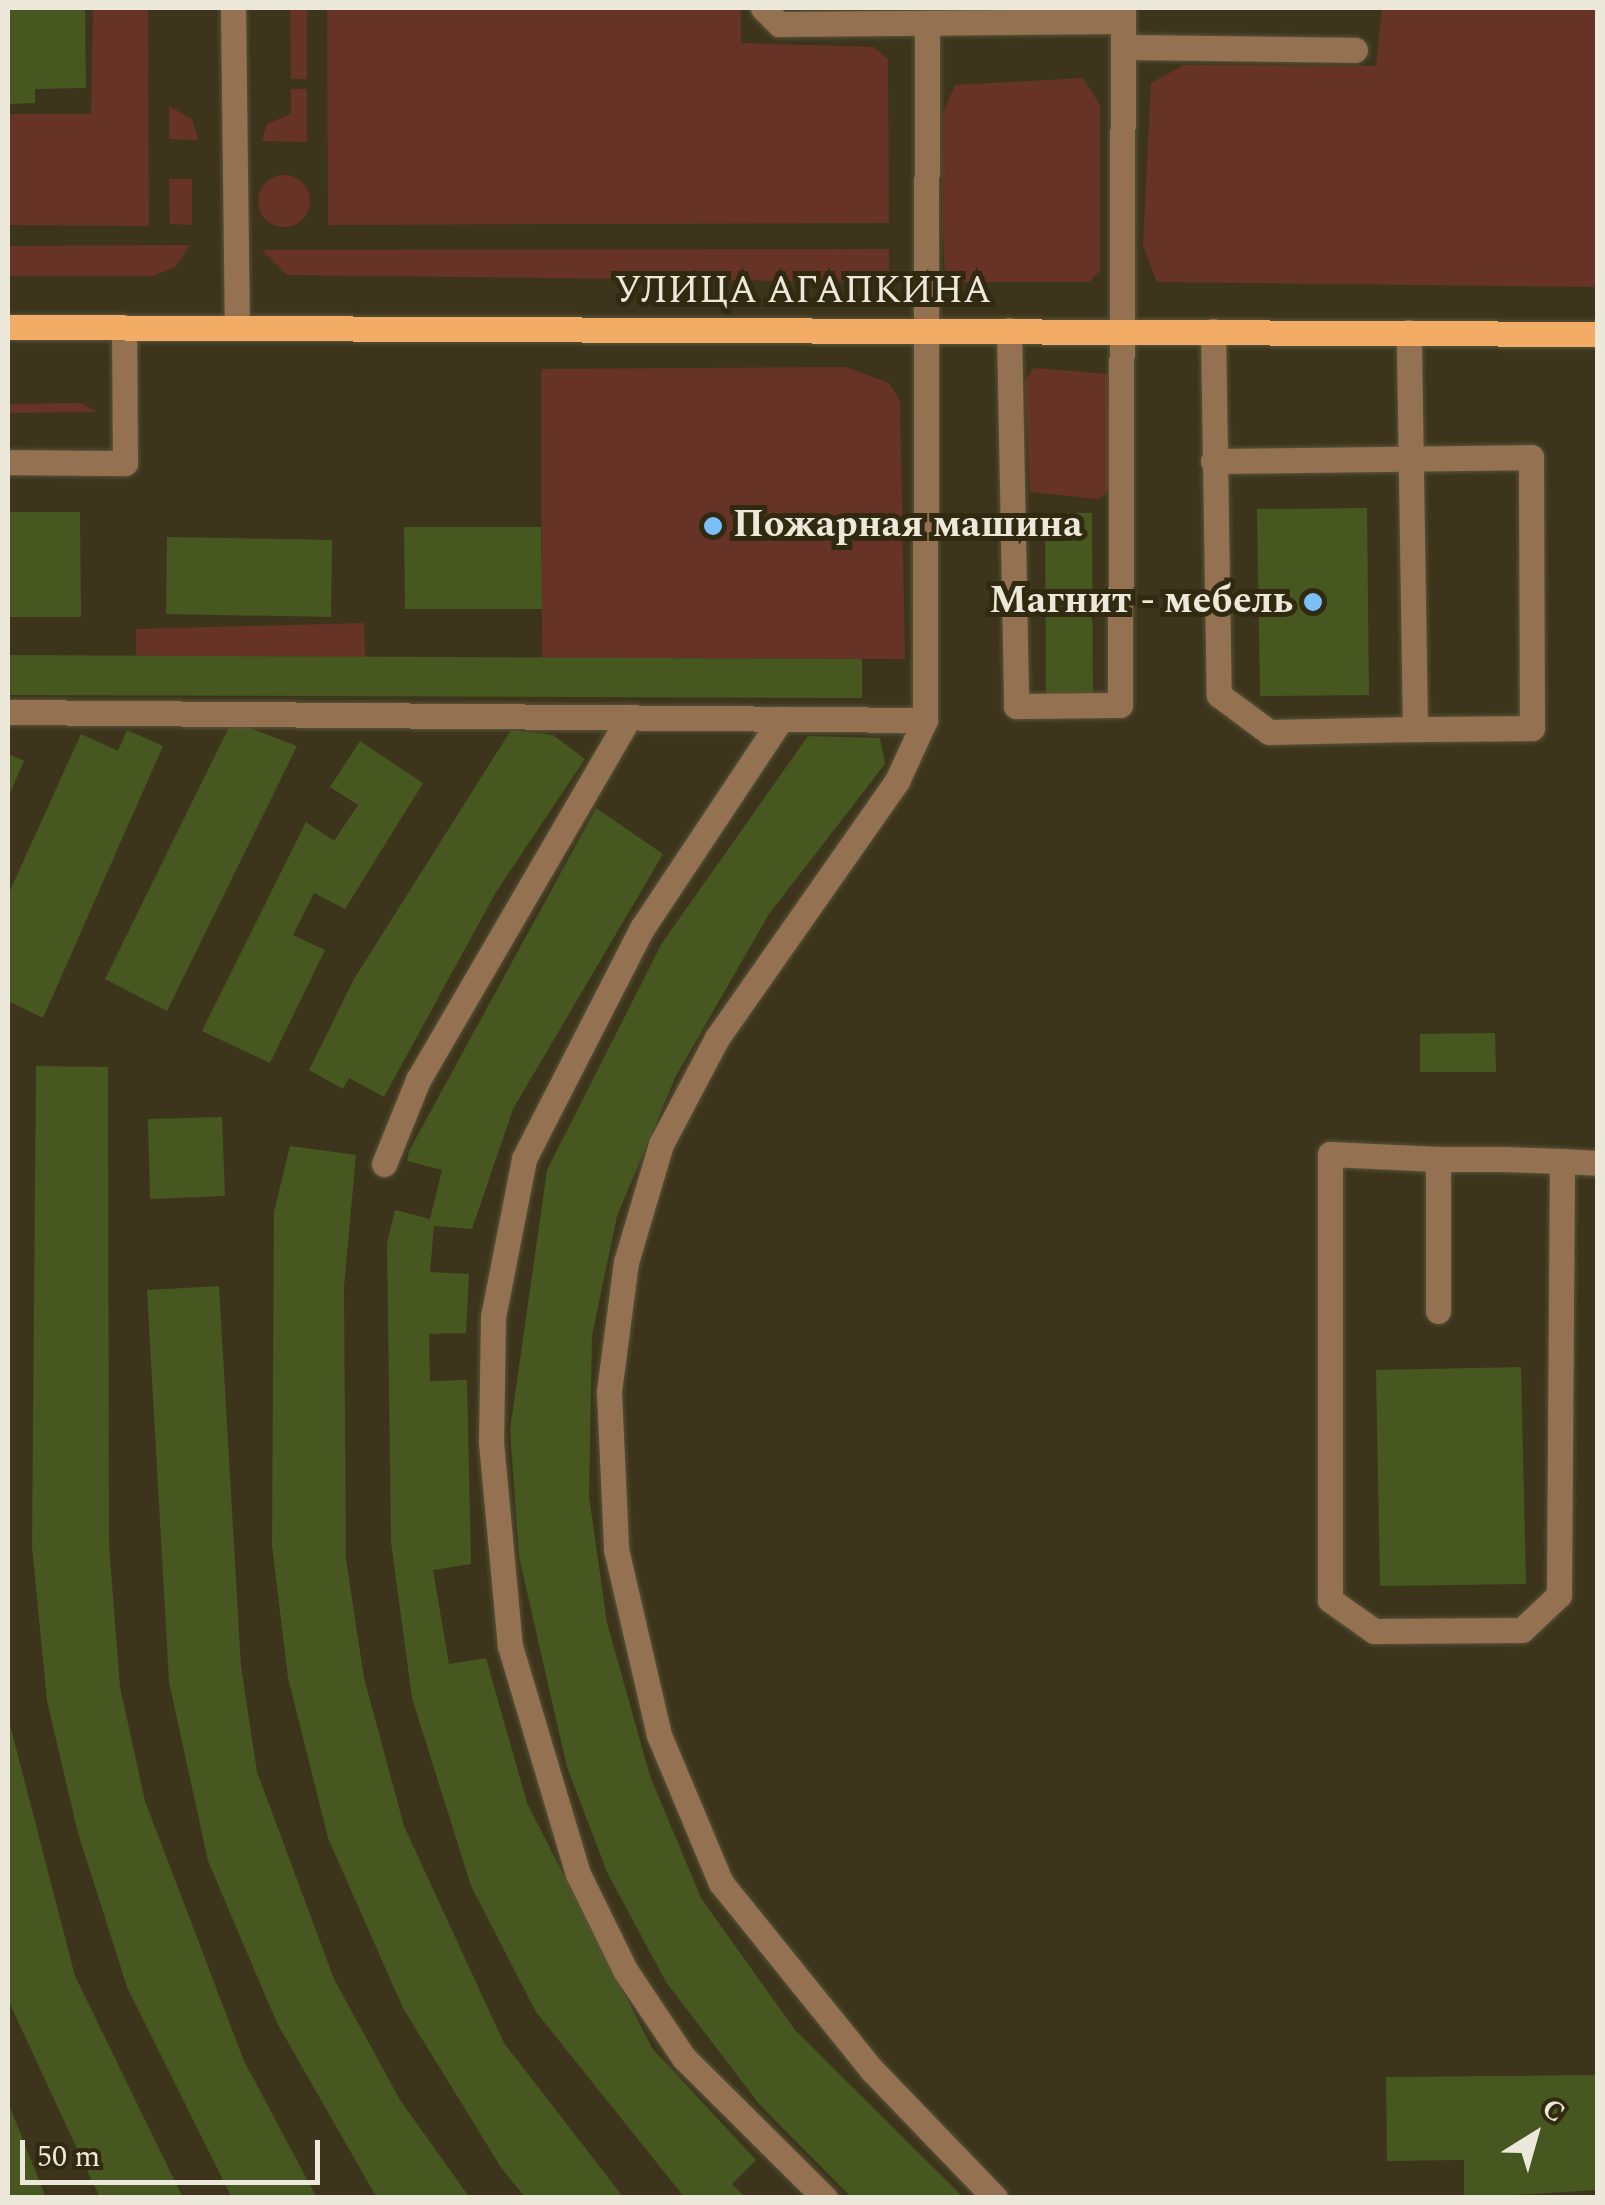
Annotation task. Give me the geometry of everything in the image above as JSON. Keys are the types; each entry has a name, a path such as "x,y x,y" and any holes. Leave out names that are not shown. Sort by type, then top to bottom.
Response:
{"main road":[{"name":"УЛИЦА АГАПКИНА","path":"8,327 1598,334"}],"street":[{"path":"233,8 237,327"},
{"path":"763,8 780,24 1123,25 1355,50"},
{"path":"927,22 925,720 898,780 717,1038 661,1144 626,1262 609,1392 616,1549 658,1735 721,1883 872,2070 995,2198"},
{"path":"1009,330 1016,706 1120,705 1123,25"},
{"path":"8,462 124,463 124,327"},
{"path":"1213,331 1214,461 1219,694 1269,732 1532,728 1531,457 1408,454 1214,461"},
{"path":"1409,332 1415,729"},
{"path":"8,712 925,720"},
{"path":"384,1164 418,1080 628,718"},
{"path":"781,719 642,928 524,1160 493,1317 490,1442 510,1646 578,1874 625,1970 684,2058 826,2198"},
{"path":"1562,1161 1558,1595 1522,1630 1374,1631 1330,1600 1330,1154 1438,1159 1562,1161 1598,1163"},
{"path":"1438,1159 1438,1311"}],"shaded area":[{"path":"93,8 148,8 149,226 8,225 8,114 91,114"},
{"path":"290,8 307,8 307,79 291,79"},
{"path":"327,8 741,8 741,43 874,47 888,59 889,223 328,225"},
{"path":"1382,8 1597,8 1597,287 1157,282 1143,246 1151,83 1184,65 1376,66"},
{"path":"1083,78 1100,105 1100,271 1089,282 954,282 945,273 942,224 943,113 955,85"},
{"path":"291,89 307,89 307,142 262,141 267,124 291,114"},
{"path":"169,106 192,119 198,140 169,139"},
{"path":"284,175 302,183 310,201 302,219 284,227 266,219 258,201 266,183"},
{"path":"169,179 192,179 192,225 170,224"},
{"path":"190,245 175,267 153,276 8,276 8,246"},
{"path":"889,249 889,282 287,275 262,250"},
{"path":"845,367 889,383 900,401 905,659 542,658 541,369"},
{"path":"1034,368 1108,374 1110,490 1099,499 1030,492 1025,380"},
{"path":"81,403 97,412 8,413 8,404"},
{"path":"364,623 365,657 136,656 136,629"}],"building":[{"path":"8,8 85,8 86,88 35,89 35,103 8,104"},
{"name":"Магнит - мебель","path":"1367,508 1369,695 1260,696 1257,509"},
{"path":"8,512 80,512 81,617 8,617"},
{"path":"1045,513 1092,513 1093,699 1046,699"},
{"path":"404,527 541,527 542,609 405,609"},
{"path":"167,537 332,540 331,617 166,614"},
{"path":"8,655 862,659 862,698 8,695"},
{"path":"232,721 297,746 167,1011 105,979"},
{"path":"127,730 163,746 43,1018 8,1001 8,895 81,734 118,751"},
{"path":"511,730 553,735 585,759 496,892 384,1097 349,1078 343,1089 309,1070 354,979"},
{"path":"808,736 880,738 885,764 769,914 676,1076 617,1216 592,1336 589,1496 607,1623 650,1776 701,1898 795,2030 964,2198 852,2198 760,2105 666,1982 607,1872 567,1767 519,1557 510,1430 547,1170 662,943"},
{"path":"360,741 423,783 345,909 314,893 293,935 325,950 270,1063 202,1031 306,822 334,841 358,805 330,787"},
{"path":"8,754 24,761 8,798"},
{"path":"596,808 663,854 513,1109 472,1229 434,1226 430,1272 469,1274 466,1333 429,1334 430,1381 467,1380 471,1564 433,1570 449,1664 486,1658 527,1803 652,2048 756,2160 732,2184 746,2198 685,2198 536,2012 471,1886 412,1698 391,1542 387,1243 395,1210 430,1219 442,1170 407,1161 409,1151"},
{"path":"1495,1033 1496,1072 1420,1072 1420,1034"},
{"path":"36,1066 108,1067 109,1546 120,1687 145,1801 244,2061 317,2198 232,2198 127,1987 78,1833 47,1701 32,1547"},
{"path":"222,1117 225,1196 150,1199 148,1119"},
{"path":"290,1146 356,1155 344,1287 346,1559 364,1678 404,1826 504,2043 624,2198 526,2198 502,2169 403,2008 328,1838 288,1678 272,1545 274,1212"},
{"path":"219,1286 241,1666 257,1772 334,1979 400,2100 470,2198 377,2198 277,2023 208,1861 169,1682 147,1290"},
{"path":"1521,1367 1526,1584 1380,1586 1376,1370"},
{"path":"8,1717 75,1976 183,2198 100,2198 8,2000"},
{"path":"1598,2075 1598,2190 1464,2198 1464,2160 1387,2161 1386,2077"},
{"path":"8,2102 46,2198 8,2198"}],"place":[{"name":"Пожарная машина","path":"713,526"},
{"name":"Магнит - мебель","path":"1313,602"}]}
